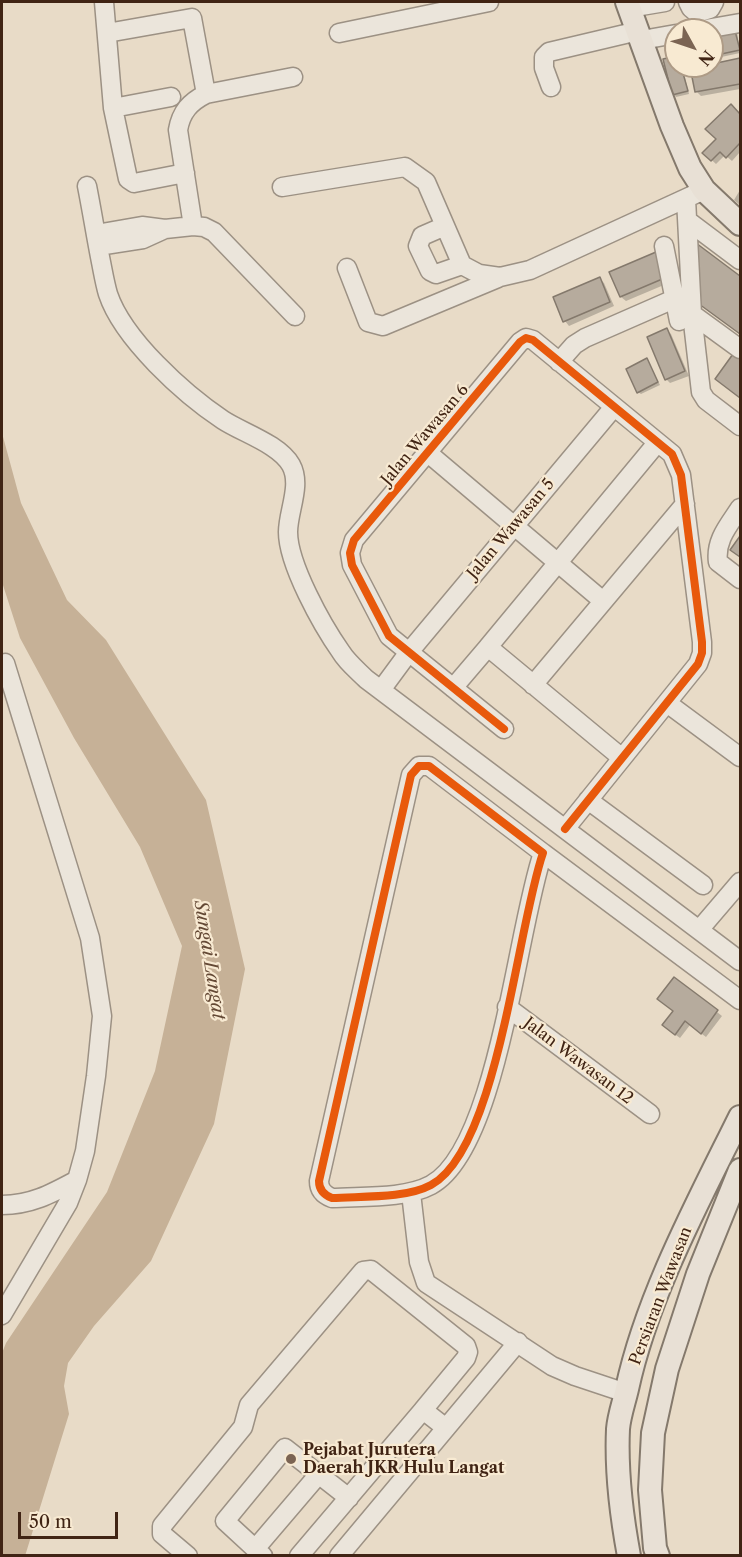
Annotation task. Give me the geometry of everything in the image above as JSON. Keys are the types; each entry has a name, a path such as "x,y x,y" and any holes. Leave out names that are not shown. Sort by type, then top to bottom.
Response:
{"main road":[{"path":"628,5 672,126 690,168 695,195 741,224"},
{"name":"Persiaran Wawasan","path":"629,1556 619,1504 618,1427 633,1361 660,1290 700,1198 741,1117"},
{"name":"Persiaran Wawasan","path":"658,1556 655,1548 650,1490 652,1433 667,1369 698,1274 741,1170"},
{"path":"652,1433 646,1416 638,1404 626,1393 644,1385 667,1369"}],"street":[{"path":"104,2 114,108 128,179 131,182 185,173"},
{"path":"339,33 489,2"},
{"path":"628,5 665,2"},
{"path":"688,2 697,13 710,9 714,2"},
{"path":"107,33 192,18 206,94"},
{"path":"724,26 741,23"},
{"path":"551,87 544,68 544,57 549,52 640,36 664,35"},
{"path":"193,226 178,130 180,119 191,104 206,94 293,77"},
{"path":"114,108 171,97"},
{"path":"282,188 405,167 426,182 462,265 479,274 500,277"},
{"path":"87,186 108,294 119,318 132,337 191,397 224,421 278,451 289,462 295,484 288,532 291,552 303,586 341,653 366,679 741,961"},
{"path":"695,195 688,221 685,317 703,396 741,426"},
{"path":"347,268 368,322 383,326 500,277 530,270 695,195"},
{"path":"688,221 741,260"},
{"path":"445,226 422,236 418,246 430,271 436,274 462,265"},
{"path":"97,240 143,239 165,229 204,227 214,232 295,316"},
{"path":"664,246 674,299 685,317 741,349"},
{"path":"565,829 698,664 702,653 681,475 672,454 559,362 574,345 585,338 674,299"},
{"name":"Jalan Wawasan 6","path":"409,651 389,636 352,565 350,553 354,540 520,342 526,338 533,340 559,362"},
{"name":"Jalan Wawasan 5","path":"381,690 409,651 614,407"},
{"path":"453,688 657,443"},
{"path":"428,453 603,601"},
{"path":"533,685 685,504"},
{"path":"741,508 720,538 717,551 718,562 741,579"},
{"path":"488,647 622,758"},
{"path":"409,651 504,729"},
{"path":"2,1315 68,1203 77,1180 87,1140 102,1016 90,938 5,663"},
{"path":"667,703 741,757"},
{"path":"543,853 490,1082 476,1125 457,1161 432,1185 411,1193 332,1198 326,1196 319,1186 411,775 419,766 429,766 741,1000"},
{"path":"588,800 703,885"},
{"path":"510,827 530,803"},
{"path":"699,930 737,893"},
{"name":"Jalan Wawasan 12","path":"507,1007 650,1114"},
{"path":"2,1205 42,1199 77,1180"},
{"path":"411,1193 419,1262 426,1283 552,1366 626,1393"},
{"path":"188,1556 162,1534 162,1526 243,1427 249,1405 363,1271 371,1270 466,1346 468,1352 466,1358 300,1556"},
{"path":"318,1534 341,1554 518,1342"},
{"path":"423,1410 446,1428"},
{"path":"319,1474 259,1552 225,1521 283,1450 288,1449 349,1498"}],"water":[{"name":"Sungai Langat","path":"2,433 21,503 67,600 106,640 206,800 245,969 214,1124 151,1261 94,1326 68,1363 64,1386 69,1414 25,1556 2,1555 2,1353 6,1343 107,1192 155,1071 182,946 140,847 74,738 20,638 2,582"}],"building":[{"path":"734,27 740,50 724,53 724,29"},
{"path":"740,58 740,84 695,92 692,78 724,78 724,61"},
{"path":"668,78 684,78 688,91 672,95"},
{"path":"731,104 740,114 740,143 726,158 720,152 711,161 702,153 716,139 705,129"},
{"path":"696,243 740,276 740,334 699,304"},
{"path":"656,252 667,277 620,297 609,272"},
{"path":"600,277 610,302 563,322 553,297"},
{"path":"667,328 685,371 665,380 647,337"},
{"path":"733,354 740,359 740,398 715,379"},
{"path":"647,358 658,382 637,393 626,369"},
{"path":"740,536 740,557 730,550"},
{"path":"674,977 718,1010 701,1034 685,1021 675,1035 662,1025 673,1011 657,999"}],"cycle path":[{"path":"504,729 389,636 352,565 350,553 354,540 520,342 526,338 533,340 672,454 681,475 702,642 702,653 698,664 565,829"},
{"path":"419,766 429,766 543,853 533,887 489,1084 473,1128 454,1163 431,1185 409,1193 332,1198 323,1192 319,1181 411,775 419,766"}],"place":[{"name":"Pejabat Jurutera Daerah JKR Hulu Langat","path":"291,1459"}]}
